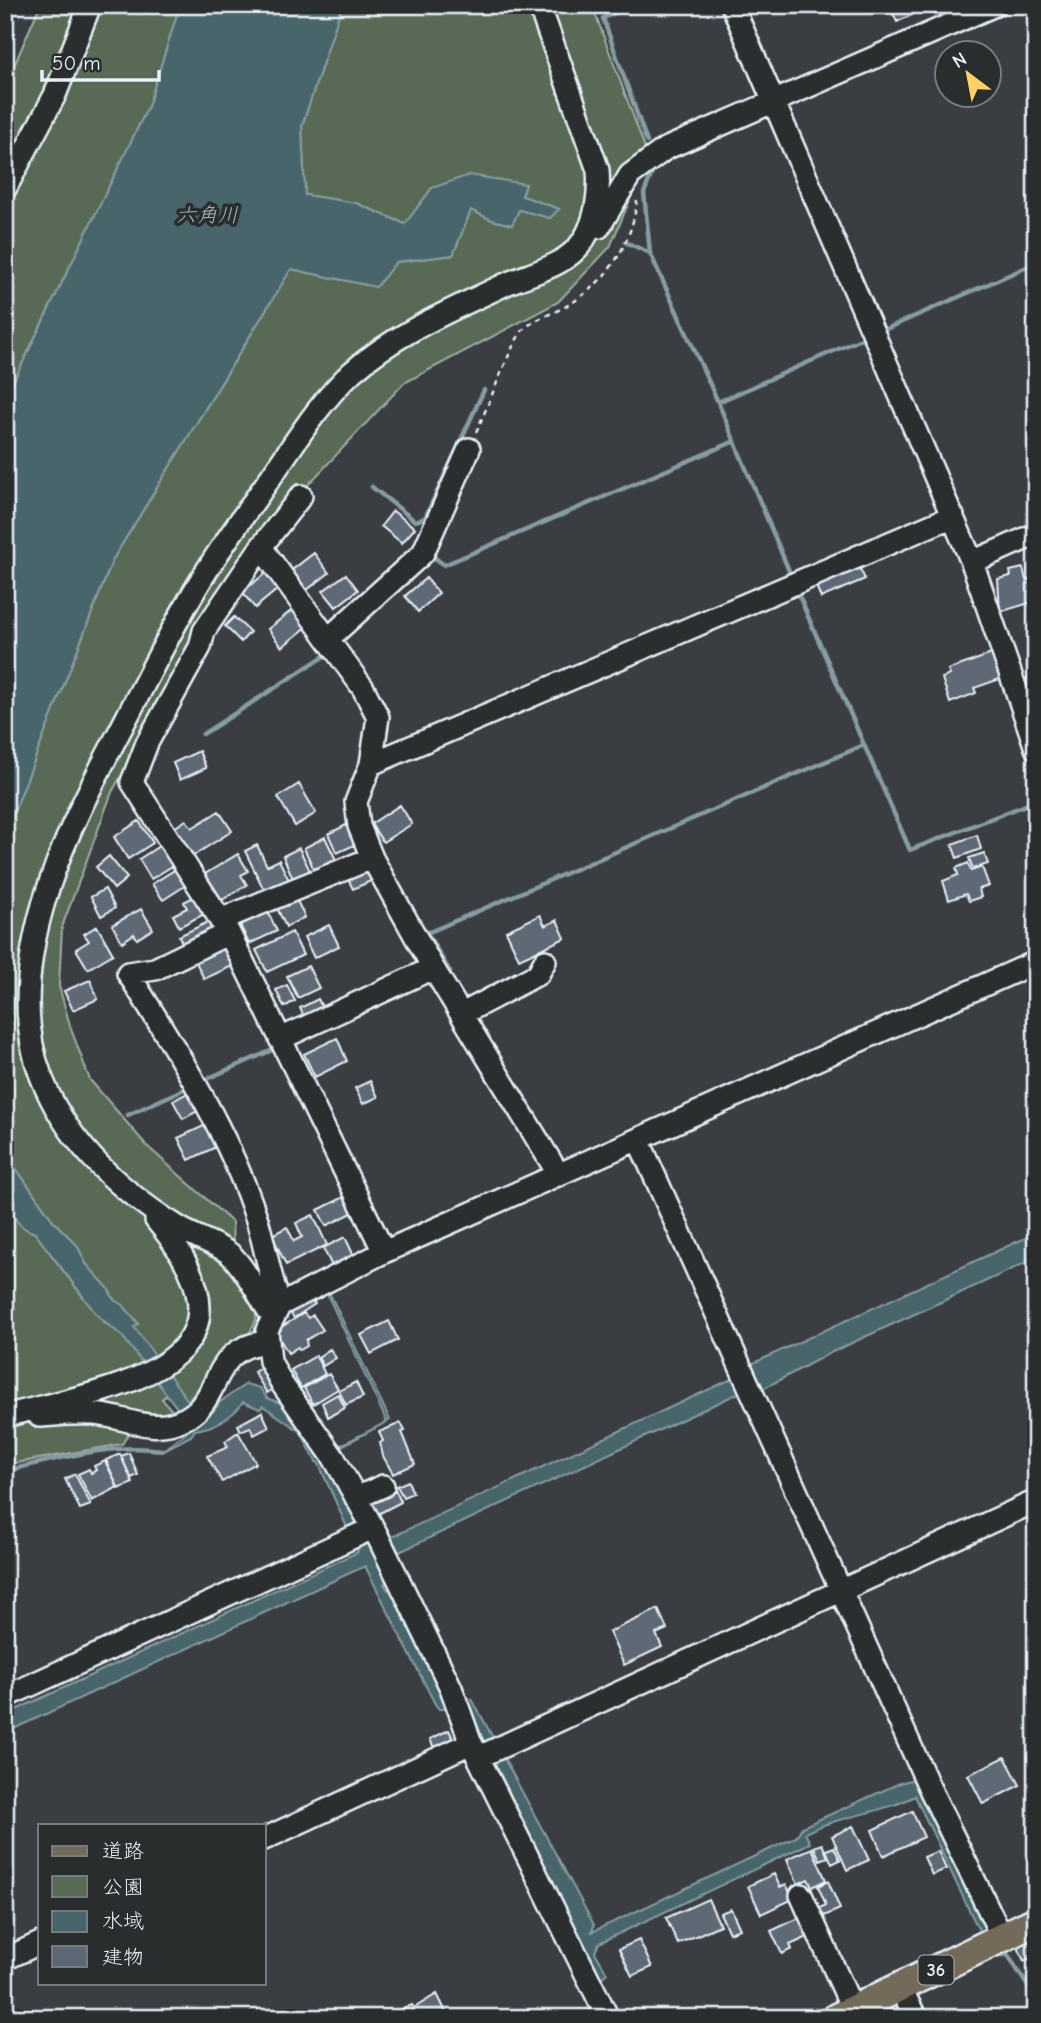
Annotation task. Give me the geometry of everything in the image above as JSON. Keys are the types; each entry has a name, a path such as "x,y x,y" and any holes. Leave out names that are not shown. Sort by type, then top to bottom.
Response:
{"main road":[{"name":"36","path":"845,2014 1036,1921"}],"street":[{"path":"5,189 55,95 90,5"},
{"path":"539,5 598,170 600,188 596,208 583,241"},
{"path":"732,5 972,562 1036,748"},
{"path":"276,1310 229,1253 198,1240 146,1207 102,1169 56,1107 40,1075 30,1038 28,994 34,945 50,882 75,820 202,578 307,422 336,388 372,357 433,319 516,280 541,272 573,251 583,241 595,236 630,175 651,158 995,5"},
{"path":"332,647 423,553 469,449"},
{"path":"301,496 261,547 204,631 200,647 147,743 132,782 225,926 384,1252"},
{"path":"376,762 953,516"},
{"path":"972,562 1036,534"},
{"path":"261,547 363,688 378,717 376,762 356,802 359,826 372,858 437,974 559,1175"},
{"path":"372,858 225,926 155,969 128,973 222,1136 258,1223 276,1310 267,1330 270,1361 282,1384 330,1452 375,1530 456,1705 484,1750 608,2018"},
{"path":"462,1014 538,974 545,961"},
{"path":"276,1310 384,1252 1036,962"},
{"path":"282,1043 437,974"},
{"path":"638,1139 930,1788 1002,1937"},
{"path":"5,1416 133,1382 171,1360 189,1340 200,1316 200,1300 188,1270 167,1232 146,1207"},
{"path":"5,1416 95,1414 135,1425 155,1426 191,1415 228,1359 250,1343 268,1342"},
{"path":"356,1498 383,1486"},
{"path":"266,1838 484,1750 1036,1501"},
{"path":"5,1698 345,1541 375,1530"},
{"path":"801,1895 845,2014"},
{"path":"5,1959 38,1944"},
{"path":"900,1987 915,2018"}],"path":[{"path":"469,449 521,332 570,304 600,282 625,248 634,227"}],"green space":[{"path":"40,5 180,5 148,107 5,399 5,87"},
{"path":"342,5 592,5 645,148 646,162 610,247 558,302 404,383 256,540 112,792 62,927 59,986 90,1080 147,1146 232,1222 234,1269 255,1297 256,1320 250,1332 233,1345 188,1401 177,1387 162,1399 175,1414 138,1420 122,1444 5,1465 5,1201 23,1227 35,1233 103,1321 122,1335 154,1378 133,1327 138,1323 123,1305 114,1300 108,1288 86,1264 77,1245 54,1222 5,1153 5,835 113,559 291,269 376,287 396,262 453,255 471,210 492,220 519,209 550,218 559,209 522,196 526,184 432,188 405,224 356,203 305,195 302,126"}],"water":[{"name":"六角川","path":"180,5 342,5 302,126 305,195 356,203 405,224 432,188 469,175 526,184 522,196 559,209 550,218 519,210 512,225 492,220 471,210 453,255 396,262 376,287 291,269 113,559 5,835 5,399 148,107"},
{"path":"5,1153 54,1222 77,1245 86,1264 108,1288 114,1300 123,1305 138,1324 134,1327 200,1417 213,1412 220,1402 246,1384 260,1388 267,1398 283,1404 302,1421 323,1454 377,1427 325,1455 322,1460 326,1468 329,1467 370,1547 738,1376 747,1366 1036,1233 1036,1258 828,1354 759,1391 745,1390 378,1562 388,1582 384,1584 388,1590 392,1588 446,1699 472,1699 594,1925 592,1932 796,1837 802,1827 900,1783 918,1778 991,1930 981,1935 915,1796 805,1833 810,1843 599,1943 595,1952 607,1973 600,1979 471,1714 466,1709 439,1709 435,1704 365,1566 5,1733 5,1715 358,1552 318,1462 301,1432 263,1406 260,1409 243,1402 222,1421 195,1430 191,1436 160,1452 187,1432 184,1428 190,1425 122,1336 97,1315 35,1233 16,1220 11,1211 6,1187"},
{"path":"326,1292 329,1292 390,1420 387,1422"}],"building":[{"path":"889,5 933,5 897,22"},
{"path":"393,511 415,528 402,543 381,526"},
{"path":"314,553 329,573 307,590 292,570"},
{"path":"859,567 865,579 821,598 816,586"},
{"path":"1023,568 1026,580 1036,578 1036,601 1000,612 998,579 1011,576 1010,571"},
{"path":"266,573 278,589 255,608 242,592"},
{"path":"346,574 358,590 336,607 323,591"},
{"path":"426,578 439,593 418,612 405,596"},
{"path":"295,608 309,625 282,647 268,629"},
{"path":"234,617 250,632 241,642 225,626"},
{"path":"994,653 1003,678 974,688 976,693 950,703 942,678 950,675 948,670"},
{"path":"1036,675 1036,709 1034,703 1028,705 1020,681"},
{"path":"199,751 206,768 180,780 173,763"},
{"path":"299,784 316,813 295,826 278,797"},
{"path":"400,805 412,824 383,842 371,824"},
{"path":"219,811 232,831 193,856 174,828 186,820 192,828"},
{"path":"139,821 153,843 128,859 114,837"},
{"path":"352,822 361,842 337,853 328,834"},
{"path":"977,835 981,849 957,858 952,844"},
{"path":"325,837 337,862 315,872 304,848"},
{"path":"164,843 177,863 151,879 139,859"},
{"path":"257,845 267,866 279,860 289,880 265,892 245,851"},
{"path":"299,848 312,875 295,883 283,856"},
{"path":"984,853 988,864 973,869 969,858"},
{"path":"238,854 248,871 241,875 247,885 222,900 205,874"},
{"path":"109,856 127,878 114,889 96,867"},
{"path":"968,863 971,871 982,867 989,886 979,889 981,897 969,901 966,894 949,900 943,881 958,875 956,868"},
{"path":"181,866 191,882 163,900 152,884"},
{"path":"369,867 375,879 353,889 347,877"},
{"path":"105,889 115,908 101,916 91,897"},
{"path":"199,894 208,912 179,927 173,915 187,908 184,902"},
{"path":"296,899 305,917 286,927 277,908"},
{"path":"141,909 153,929 137,939 134,934 122,942 112,925"},
{"path":"268,912 277,931 249,944 240,925"},
{"path":"540,915 545,926 557,920 565,938 519,959 506,931"},
{"path":"210,921 216,935 185,950 179,936"},
{"path":"329,925 339,946 314,958 304,937"},
{"path":"97,926 113,954 88,969 76,949 89,941 84,934"},
{"path":"292,932 303,955 267,972 256,950"},
{"path":"229,941 239,963 204,979 194,958"},
{"path":"308,966 319,988 298,998 287,976"},
{"path":"90,980 98,999 73,1010 64,991"},
{"path":"287,985 295,1001 284,1007 276,990"},
{"path":"318,999 326,1015 307,1024 300,1008"},
{"path":"337,1038 347,1061 315,1077 304,1054"},
{"path":"370,1081 378,1097 363,1104 355,1088"},
{"path":"191,1091 201,1109 183,1119 173,1101"},
{"path":"208,1124 218,1146 189,1160 178,1138"},
{"path":"344,1197 352,1213 326,1226 318,1210"},
{"path":"313,1215 327,1245 286,1265 272,1235 287,1227 294,1241 302,1237 296,1223"},
{"path":"345,1237 354,1256 332,1266 323,1248"},
{"path":"308,1293 315,1304 294,1318 288,1310"},
{"path":"304,1313 308,1318 313,1315 323,1330 306,1340 307,1346 300,1350 298,1347 288,1353 275,1331"},
{"path":"389,1321 398,1340 371,1354 361,1335"},
{"path":"330,1349 336,1358 323,1366 318,1357"},
{"path":"316,1356 325,1374 301,1388 291,1370"},
{"path":"262,1367 277,1386 267,1393 254,1372"},
{"path":"329,1374 338,1389 313,1404 304,1388"},
{"path":"356,1382 363,1397 346,1405 339,1391"},
{"path":"338,1394 345,1408 328,1417 322,1403"},
{"path":"262,1412 269,1427 254,1435 250,1427 241,1431 238,1425"},
{"path":"401,1423 415,1464 393,1474 383,1456 380,1443 383,1441 379,1432"},
{"path":"238,1432 256,1463 222,1482 207,1456 228,1447 225,1441"},
{"path":"129,1453 138,1475 131,1478 121,1456"},
{"path":"120,1454 133,1483 118,1489 106,1460"},
{"path":"105,1461 118,1487 92,1501 78,1474 89,1469 91,1473 96,1470 94,1466"},
{"path":"75,1474 91,1505 80,1509 65,1479"},
{"path":"408,1481 413,1493 403,1497 397,1486"},
{"path":"394,1487 401,1502 376,1515 369,1498"},
{"path":"658,1609 667,1629 656,1634 662,1647 624,1665 609,1632"},
{"path":"449,1730 454,1741 435,1750 430,1739"},
{"path":"1005,1757 1020,1785 983,1804 968,1775"},
{"path":"912,1811 924,1837 883,1856 872,1830"},
{"path":"853,1826 869,1860 847,1870 832,1836"},
{"path":"822,1844 828,1857 820,1860 814,1847"},
{"path":"834,1847 840,1860 832,1864 826,1850"},
{"path":"812,1848 826,1880 812,1887 808,1879 798,1884 787,1859"},
{"path":"938,1851 946,1869 932,1875 924,1857"},
{"path":"774,1874 780,1887 786,1884 793,1899 761,1914 748,1886"},
{"path":"828,1881 840,1909 822,1917 818,1909 826,1905 818,1886"},
{"path":"708,1899 720,1925 678,1944 666,1918"},
{"path":"731,1909 740,1929 729,1933 720,1913"},
{"path":"801,1917 810,1936 790,1945 792,1949 782,1954 771,1931"},
{"path":"1036,1937 1036,1956 1024,1961 1017,1945"},
{"path":"639,1940 652,1967 632,1976 619,1949"},
{"path":"437,1994 449,2018 405,2018 401,2010 412,2005 414,2008"}],"waterway":[{"path":"634,5 603,18 647,142"},
{"path":"650,253 644,193 654,168"},
{"path":"625,242 650,253 718,402 792,578"},
{"path":"879,332 1036,263"},
{"path":"718,402 868,336"},
{"path":"430,520 425,518 484,390"},
{"path":"429,553 444,565 735,441"},
{"path":"372,487 415,521 425,518"},
{"path":"796,589 910,850 1036,801"},
{"path":"203,734 329,653"},
{"path":"446,974 450,972 427,933 864,745"},
{"path":"202,1081 277,1048"},
{"path":"128,1115 191,1086"},
{"path":"5,1471 103,1450 162,1450"},
{"path":"1001,1955 1008,1955 1036,1999"}]}
